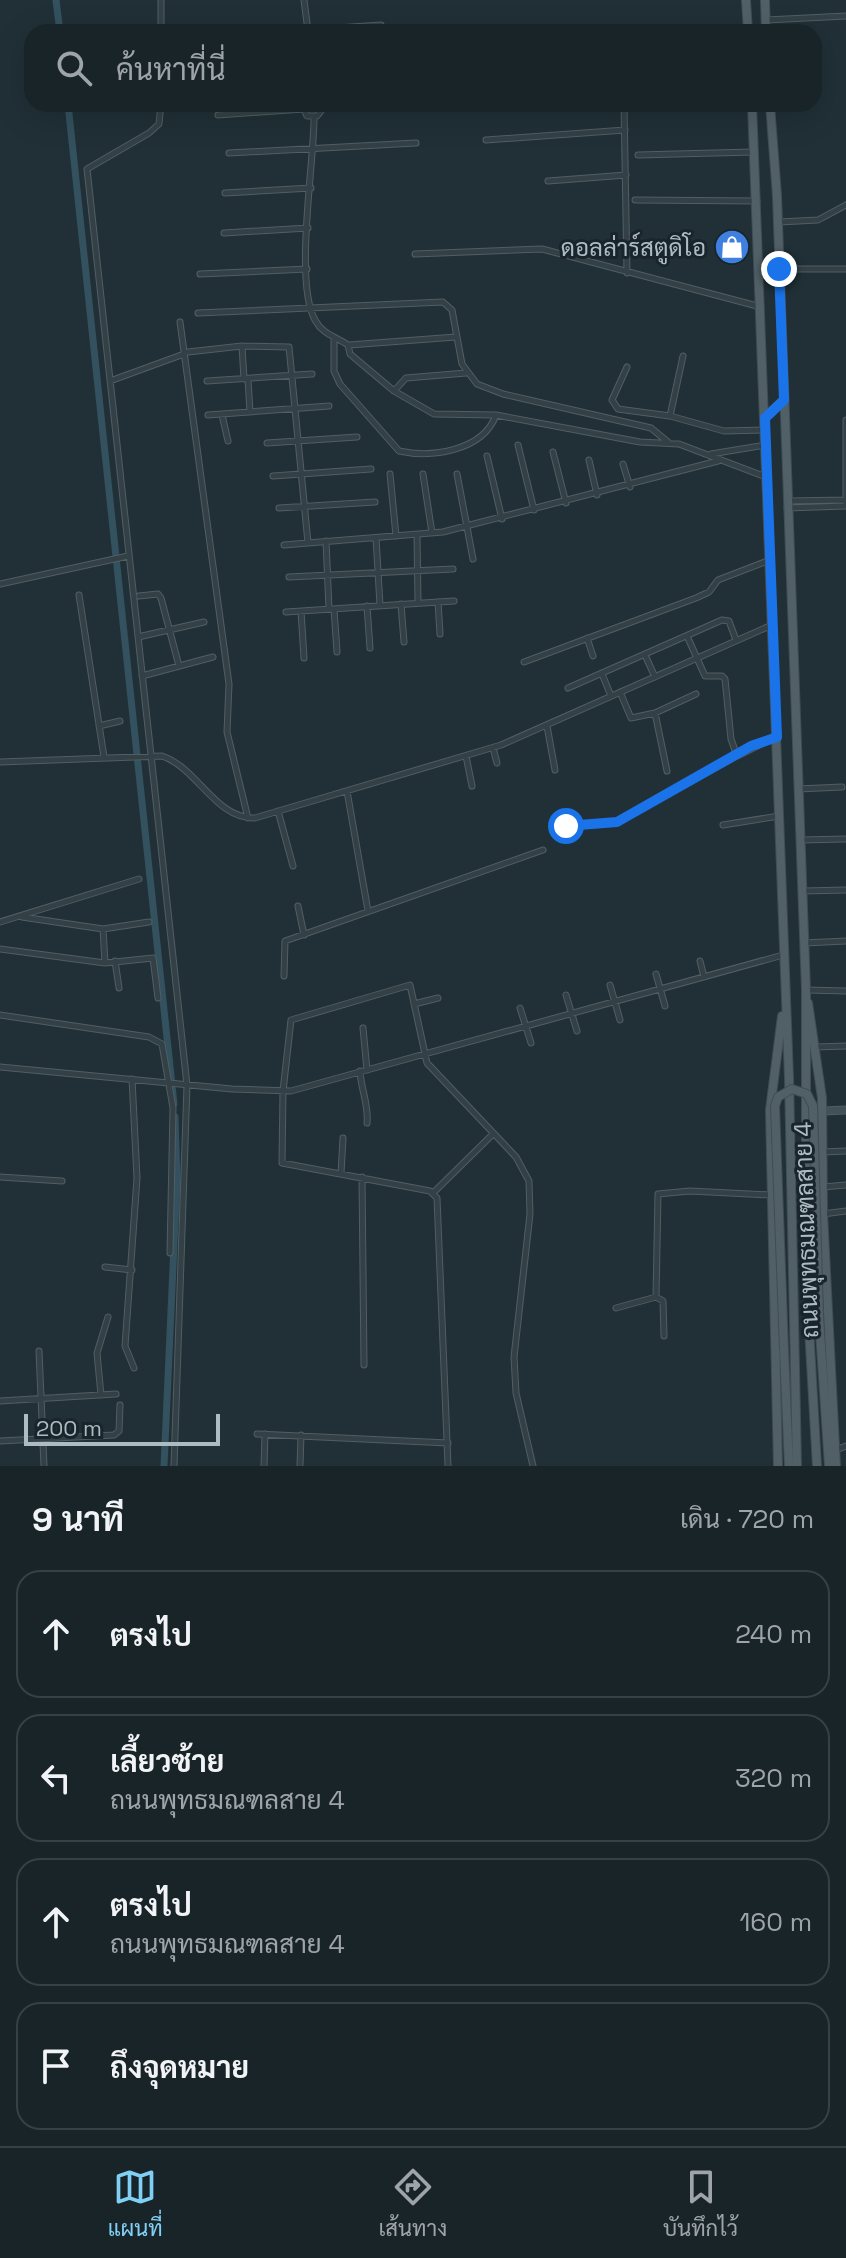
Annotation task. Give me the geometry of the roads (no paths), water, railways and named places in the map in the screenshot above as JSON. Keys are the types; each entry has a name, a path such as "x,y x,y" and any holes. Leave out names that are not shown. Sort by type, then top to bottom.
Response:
{"main road":[{"path":"746,0 748,24"},
{"path":"765,0 766,24"},
{"name":"ถนนพุทธมณฑลสาย 4","path":"752,112 777,737 797,1466"},
{"name":"ถนนพุทธมณฑลสาย 4","path":"771,112 778,222 806,992 806,1276 818,1466"},
{"path":"765,418 784,396"},
{"name":"ถนนพุทธมณฑลสาย 4","path":"806,992 823,1111 823,1214 837,1460"},
{"name":"ถนนพุทธมณฑลสาย 4","path":"778,1466 770,1110 785,1003"},
{"path":"787,1466 775,1106 778,1097 792,1089 807,1094 813,1106 824,1416 818,1466"},
{"path":"824,1416 837,1460"}],"street":[{"path":"161,0 161,24"},
{"path":"304,0 307,24"},
{"path":"766,20 846,16"},
{"path":"160,112 159,124 149,133 87,169 110,381 122,557 138,637 152,754 185,1085 174,1466"},
{"path":"218,115 247,112"},
{"path":"306,112 307,116 314,118"},
{"path":"317,112 314,118 307,269 310,307 318,324 334,340 348,345 456,337"},
{"path":"624,112 627,273"},
{"path":"486,140 625,130"},
{"path":"229,153 416,143"},
{"path":"638,155 754,152"},
{"path":"548,181 626,175"},
{"path":"225,193 311,188"},
{"path":"635,200 757,201"},
{"path":"778,222 818,220 846,205"},
{"path":"224,233 308,228"},
{"path":"415,254 542,249 761,307"},
{"path":"200,274 307,269"},
{"path":"779,269 846,269"},
{"path":"198,313 443,302 452,310 467,373 485,389 651,428 668,443"},
{"path":"180,322 229,684 227,732 248,818"},
{"path":"334,340 337,349 334,371 340,384 399,451 446,454 488,430 496,415"},
{"path":"110,381 186,353 242,346 286,345 292,376 308,543"},
{"path":"348,345 350,354"},
{"path":"242,346 250,412"},
{"path":"337,349 350,354 394,391 434,414 496,415 640,442 668,443 710,454 719,461 744,466 767,477"},
{"path":"670,416 683,356"},
{"path":"627,367 613,395 614,407 670,416 724,431 765,430"},
{"path":"394,391 406,378 467,373"},
{"path":"207,381 312,374"},
{"path":"208,415 329,406"},
{"path":"222,414 228,441"},
{"path":"787,504 846,503 846,420"},
{"path":"267,443 357,437"},
{"path":"518,445 534,510"},
{"path":"710,454 766,445"},
{"path":"553,452 566,503"},
{"path":"487,456 502,519"},
{"path":"589,460 597,495"},
{"path":"284,545 417,535 469,527 630,487 719,461"},
{"path":"623,464 630,487"},
{"path":"273,476 371,469"},
{"path":"390,474 396,536"},
{"path":"423,474 432,533"},
{"path":"457,474 473,559"},
{"path":"279,508 375,502"},
{"path":"417,535 418,603"},
{"path":"376,538 380,605"},
{"path":"326,541 337,652"},
{"path":"0,584 122,557"},
{"path":"524,662 709,592 718,580 770,560"},
{"path":"289,577 453,569"},
{"path":"139,596 158,594 161,598 179,666"},
{"path":"79,595 104,757"},
{"path":"286,612 454,601"},
{"path":"438,602 440,634"},
{"path":"401,604 404,642"},
{"path":"367,606 370,648"},
{"path":"301,611 304,658"},
{"path":"568,688 726,619 736,640"},
{"path":"138,637 204,622"},
{"path":"0,762 152,754 176,761 225,808 248,818 493,748 773,625"},
{"path":"687,636 707,678 720,675 725,679 731,739 737,756"},
{"path":"587,638 593,656"},
{"path":"645,655 655,677"},
{"path":"142,676 213,657"},
{"path":"602,674 611,696"},
{"path":"620,692 631,718 655,713 696,694"},
{"path":"655,713 667,771"},
{"path":"99,726 120,721"},
{"path":"547,726 555,770"},
{"path":"566,826 617,822 777,737"},
{"path":"493,748 497,763"},
{"path":"466,756 472,786"},
{"path":"797,789 842,787"},
{"path":"347,791 368,911"},
{"path":"278,811 293,866"},
{"path":"723,825 779,816"},
{"path":"799,840 846,839"},
{"path":"284,976 283,944 543,850"},
{"path":"0,922 139,879"},
{"path":"802,891 846,890"},
{"path":"298,906 304,935"},
{"path":"17,917 103,929 149,922"},
{"path":"103,929 105,963"},
{"path":"803,943 846,941"},
{"path":"0,949 105,963 153,958 158,998"},
{"path":"0,1067 172,1084 283,1091 783,955"},
{"path":"115,961 119,988"},
{"path":"700,961 704,977"},
{"path":"656,974 665,1006"},
{"path":"433,1193 282,1163 283,1091 291,1020 410,985 422,1055 430,1068 523,1169 530,1194 514,1357 516,1393 533,1466"},
{"path":"610,985 620,1020"},
{"path":"806,992 846,991"},
{"path":"566,995 577,1031"},
{"path":"414,1004 438,998"},
{"path":"520,1008 531,1043"},
{"path":"0,1015 158,1040 172,1084 170,1253"},
{"path":"363,1028 361,1094 369,1111 367,1123"},
{"path":"816,1047 846,1046 846,1057"},
{"path":"132,1079 137,1178 125,1346 134,1368"},
{"path":"823,1111 846,1110"},
{"path":"433,1193 493,1134"},
{"path":"341,1173 343,1138"},
{"path":"823,1152 846,1151"},
{"path":"0,1177 62,1181"},
{"path":"362,1177 364,1365"},
{"path":"823,1187 846,1185"},
{"path":"656,1297 658,1194 690,1191 771,1195"},
{"path":"433,1193 439,1205 448,1466"},
{"path":"823,1214 846,1211"},
{"path":"105,1267 132,1270"},
{"path":"616,1308 656,1297 663,1301 664,1336"},
{"path":"101,1395 97,1353 108,1317"},
{"path":"39,1351 44,1466"},
{"path":"0,1401 116,1394"},
{"path":"0,1441 114,1435 119,1431 120,1405"},
{"path":"257,1434 448,1443"},
{"path":"264,1466 265,1434"},
{"path":"300,1466 301,1435"},
{"path":"837,1460 846,1446"}],"waterway":[{"path":"56,0 59,24"},
{"path":"69,112 174,1104"},
{"path":"164,1466 177,1178 175,1117"}],"place":[{"name":"ดอลล่าร์สตูดิโอ","path":"732,247"}]}
